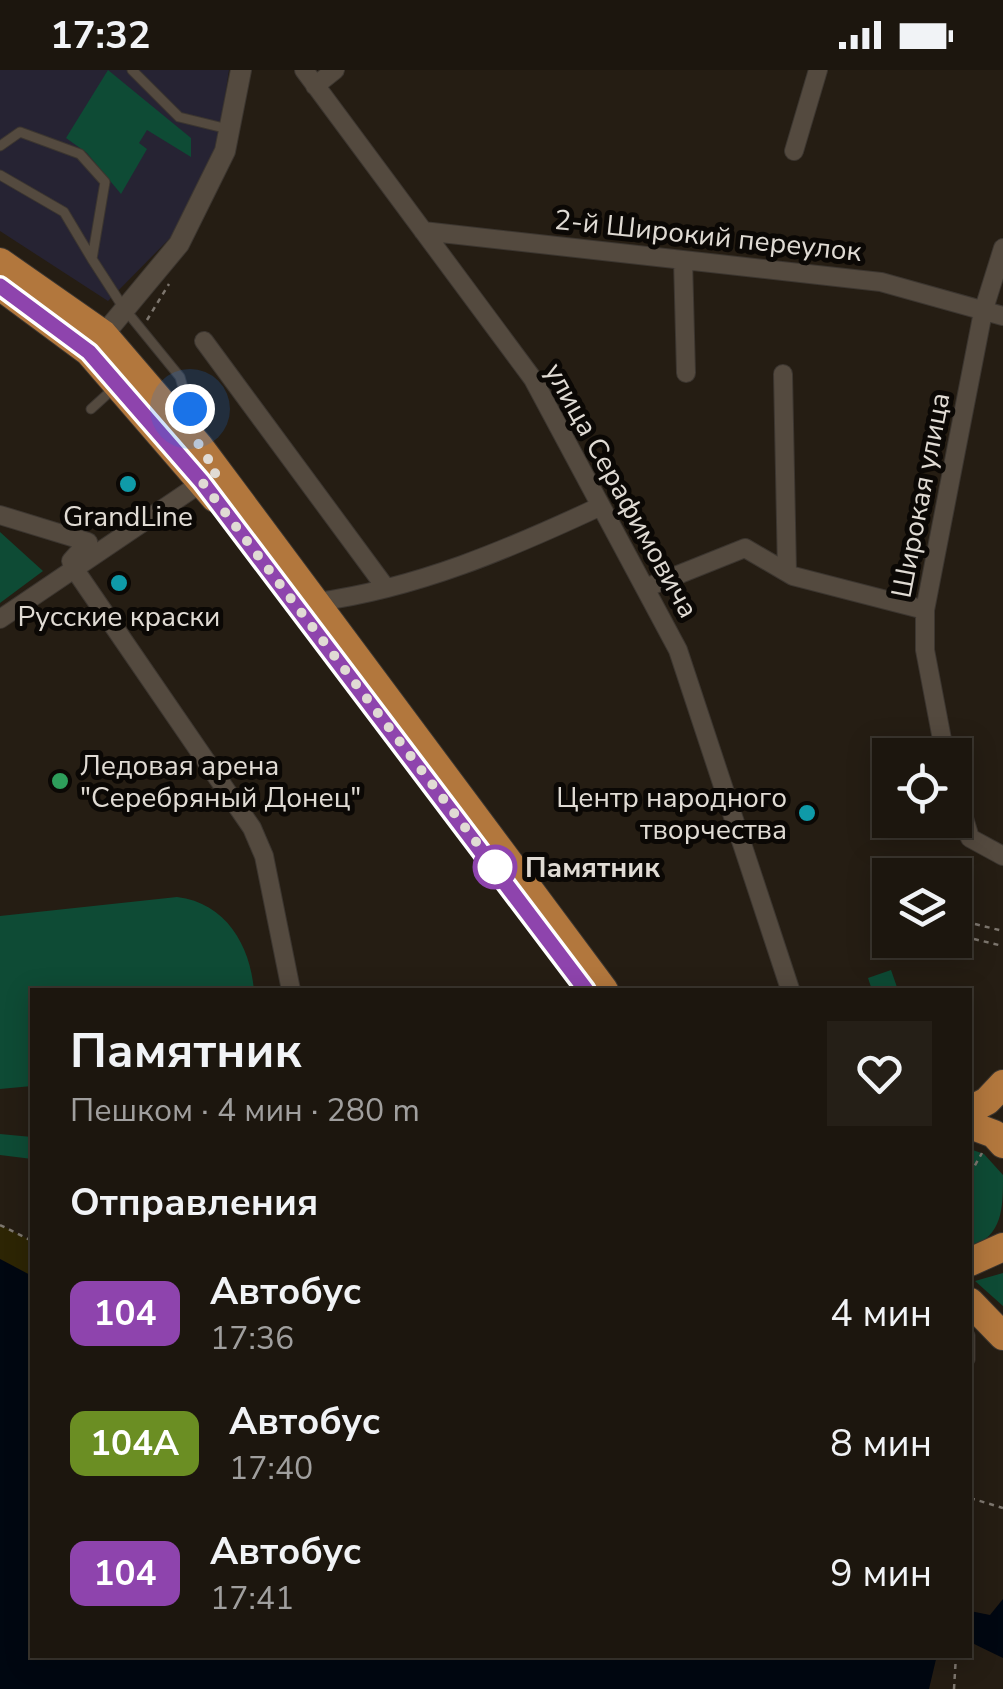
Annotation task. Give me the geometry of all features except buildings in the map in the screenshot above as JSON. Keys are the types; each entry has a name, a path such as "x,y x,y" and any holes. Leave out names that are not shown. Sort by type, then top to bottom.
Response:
{"main road":[{"path":"0,262 96,343 199,446 210,477 585,988"},
{"path":"0,286 96,343 118,384 210,477 317,602 603,988"},
{"path":"972,1109 987,1101 1003,1084"},
{"path":"972,1127 994,1134 1003,1144"},
{"path":"972,1261 1003,1246"},
{"path":"972,1304 1003,1336"}],"street":[{"path":"96,343 178,244 225,151 242,70"},
{"path":"309,78 336,70"},
{"path":"794,150 818,70"},
{"name":"улица Серафимовича","path":"309,78 533,379 678,650 790,988"},
{"name":"2-й Широкий переулок","path":"423,232 882,282 1003,316"},
{"name":"Широкая улица","path":"942,738 925,650 925,610 983,312 1003,248"},
{"path":"683,260 686,373"},
{"path":"204,341 386,588"},
{"path":"783,374 786,572"},
{"path":"0,619 210,477"},
{"path":"317,602 386,588 486,559 601,506"},
{"path":"0,515 88,542 65,572"},
{"path":"645,588 745,548 786,572 925,610"},
{"path":"65,572 252,828 264,856 292,988"},
{"path":"970,838 1003,856"}],"lane":[{"path":"132,70 179,118 229,129"},
{"path":"0,146 20,132 80,154 105,182 92,259"},
{"path":"0,175 64,212 124,307 180,376 199,446"},
{"path":"91,409 118,384"}],"path":[{"path":"976,924 1003,931"},
{"path":"974,939 1003,946"},
{"path":"0,1224 30,1240"},
{"path":"972,1499 1003,1508"},
{"path":"954,1689 956,1658"}],"shaded area":[{"path":"0,70 229,70 217,149 171,237 108,301 0,231"},
{"path":"0,1259 30,1275 30,1658 936,1658 929,1689 0,1689"},
{"path":"1003,1599 1003,1658 972,1643 972,1611 990,1615"}],"green space":[{"path":"108,70 191,138 191,157 147,130 139,143 147,149 121,194 87,153 66,138"},
{"path":"0,532 43,571 0,603"},
{"path":"177,897 194,901 222,917 241,942 254,988 30,988 30,1086 0,1089 0,916"},
{"path":"891,970 897,988 871,988 868,978"},
{"path":"0,1134 30,1137 30,1159 0,1155"},
{"path":"972,1150 984,1154 1003,1175 999,1219 981,1242 972,1246"},
{"path":"1003,1273 1003,1306 975,1281"}],"sand":[{"path":"0,1225 30,1240 30,1275 0,1259"}],"bus line":[{"name":"104","path":"0,286 89,352 202,482 585,988"}],"place":[{"name":"GrandLine","path":"128,484"},
{"name":"Русские краски","path":"119,583"},
{"name":"Ледовая арена \"Серебряный Донец\"","path":"60,781"},
{"name":"Центр народного творчества","path":"807,813"},
{"name":"Памятник","path":"495,867"}],"route":[{"path":"190,409 199,446 217,472 202,482 499,872 495,867"}]}
